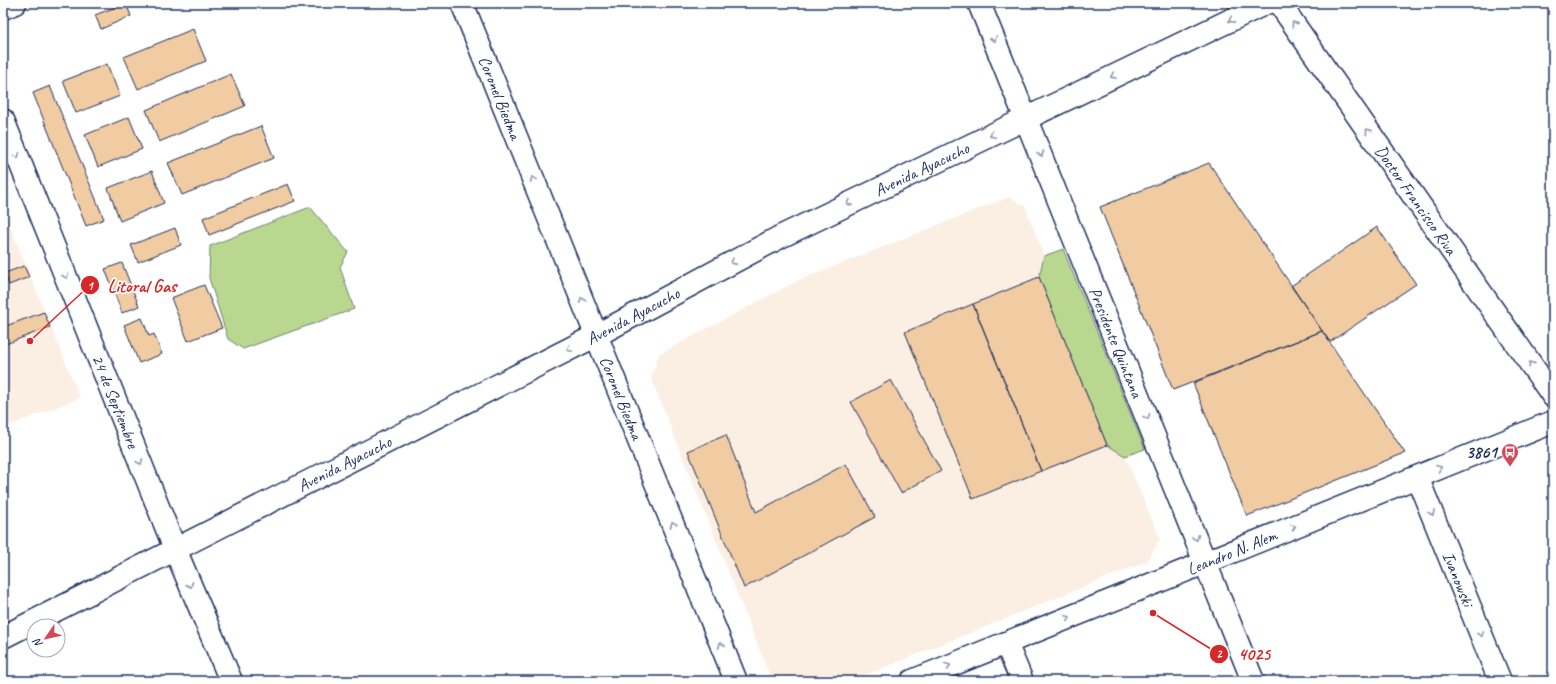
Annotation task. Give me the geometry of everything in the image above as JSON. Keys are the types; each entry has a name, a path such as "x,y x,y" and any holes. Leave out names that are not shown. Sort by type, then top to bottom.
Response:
{"street":[{"path":"3,8 15,3"},
{"name":"Coronel Biedma","path":"462,3 736,681"},
{"name":"Presidente Quintana","path":"980,3 1253,681"},
{"name":"Avenida Ayacucho","path":"3,637 597,335 780,237 1266,3"},
{"name":"Doctor Francisco Riva","path":"1279,3 1553,396"},
{"name":"24 de Septiembre","path":"3,120 175,550 231,681"},
{"name":"Leandro N. Alem","path":"912,681 1553,422"},
{"name":"Ivanowski","path":"1417,477 1500,681"},
{"path":"1006,643 1022,681"}],"shaded area":[{"path":"1009,197 1025,206 1044,256 1039,277 1107,445 1125,456 1160,538 1148,561 851,681 772,681 651,378 659,354 797,281"},
{"path":"3,209 80,398 3,428"}],"green space":[{"path":"310,207 348,252 340,267 354,309 243,349 228,339 209,278 210,246"},
{"path":"1063,249 1145,449 1125,456 1107,445 1039,277 1044,256"}],"building":[{"path":"126,3 131,16 101,29 95,15"},
{"path":"193,29 206,61 138,89 124,57"},
{"path":"107,64 120,96 76,113 63,81"},
{"path":"231,74 245,106 159,142 146,110"},
{"path":"50,86 104,219 86,226 33,93"},
{"path":"129,117 142,149 98,167 85,135"},
{"path":"261,126 274,158 182,195 168,163"},
{"path":"1209,163 1322,331 1173,390 1100,207"},
{"path":"152,171 164,203 120,221 108,188"},
{"path":"288,184 295,201 209,235 203,218"},
{"path":"1377,227 1416,284 1330,342 1291,286"},
{"path":"175,228 181,245 138,262 131,245"},
{"path":"122,263 139,306 122,313 105,269"},
{"path":"24,266 29,277 9,285 5,273"},
{"path":"1039,277 1107,445 1041,471 973,304"},
{"path":"204,285 222,328 188,341 171,298"},
{"path":"973,304 1041,471 973,499 905,332"},
{"path":"44,312 50,327 3,345 3,327"},
{"path":"142,318 149,336 154,334 162,354 139,363 124,325"},
{"path":"1322,331 1405,453 1247,516 1193,383"},
{"path":"891,380 941,471 901,493 851,402"},
{"path":"726,435 756,512 846,464 875,517 744,588 688,451"}],"place":[{"name":"Litoral Gas","path":"30,341"},
{"name":"3861","path":"1510,467"},
{"name":"4025","path":"1153,613"}]}
